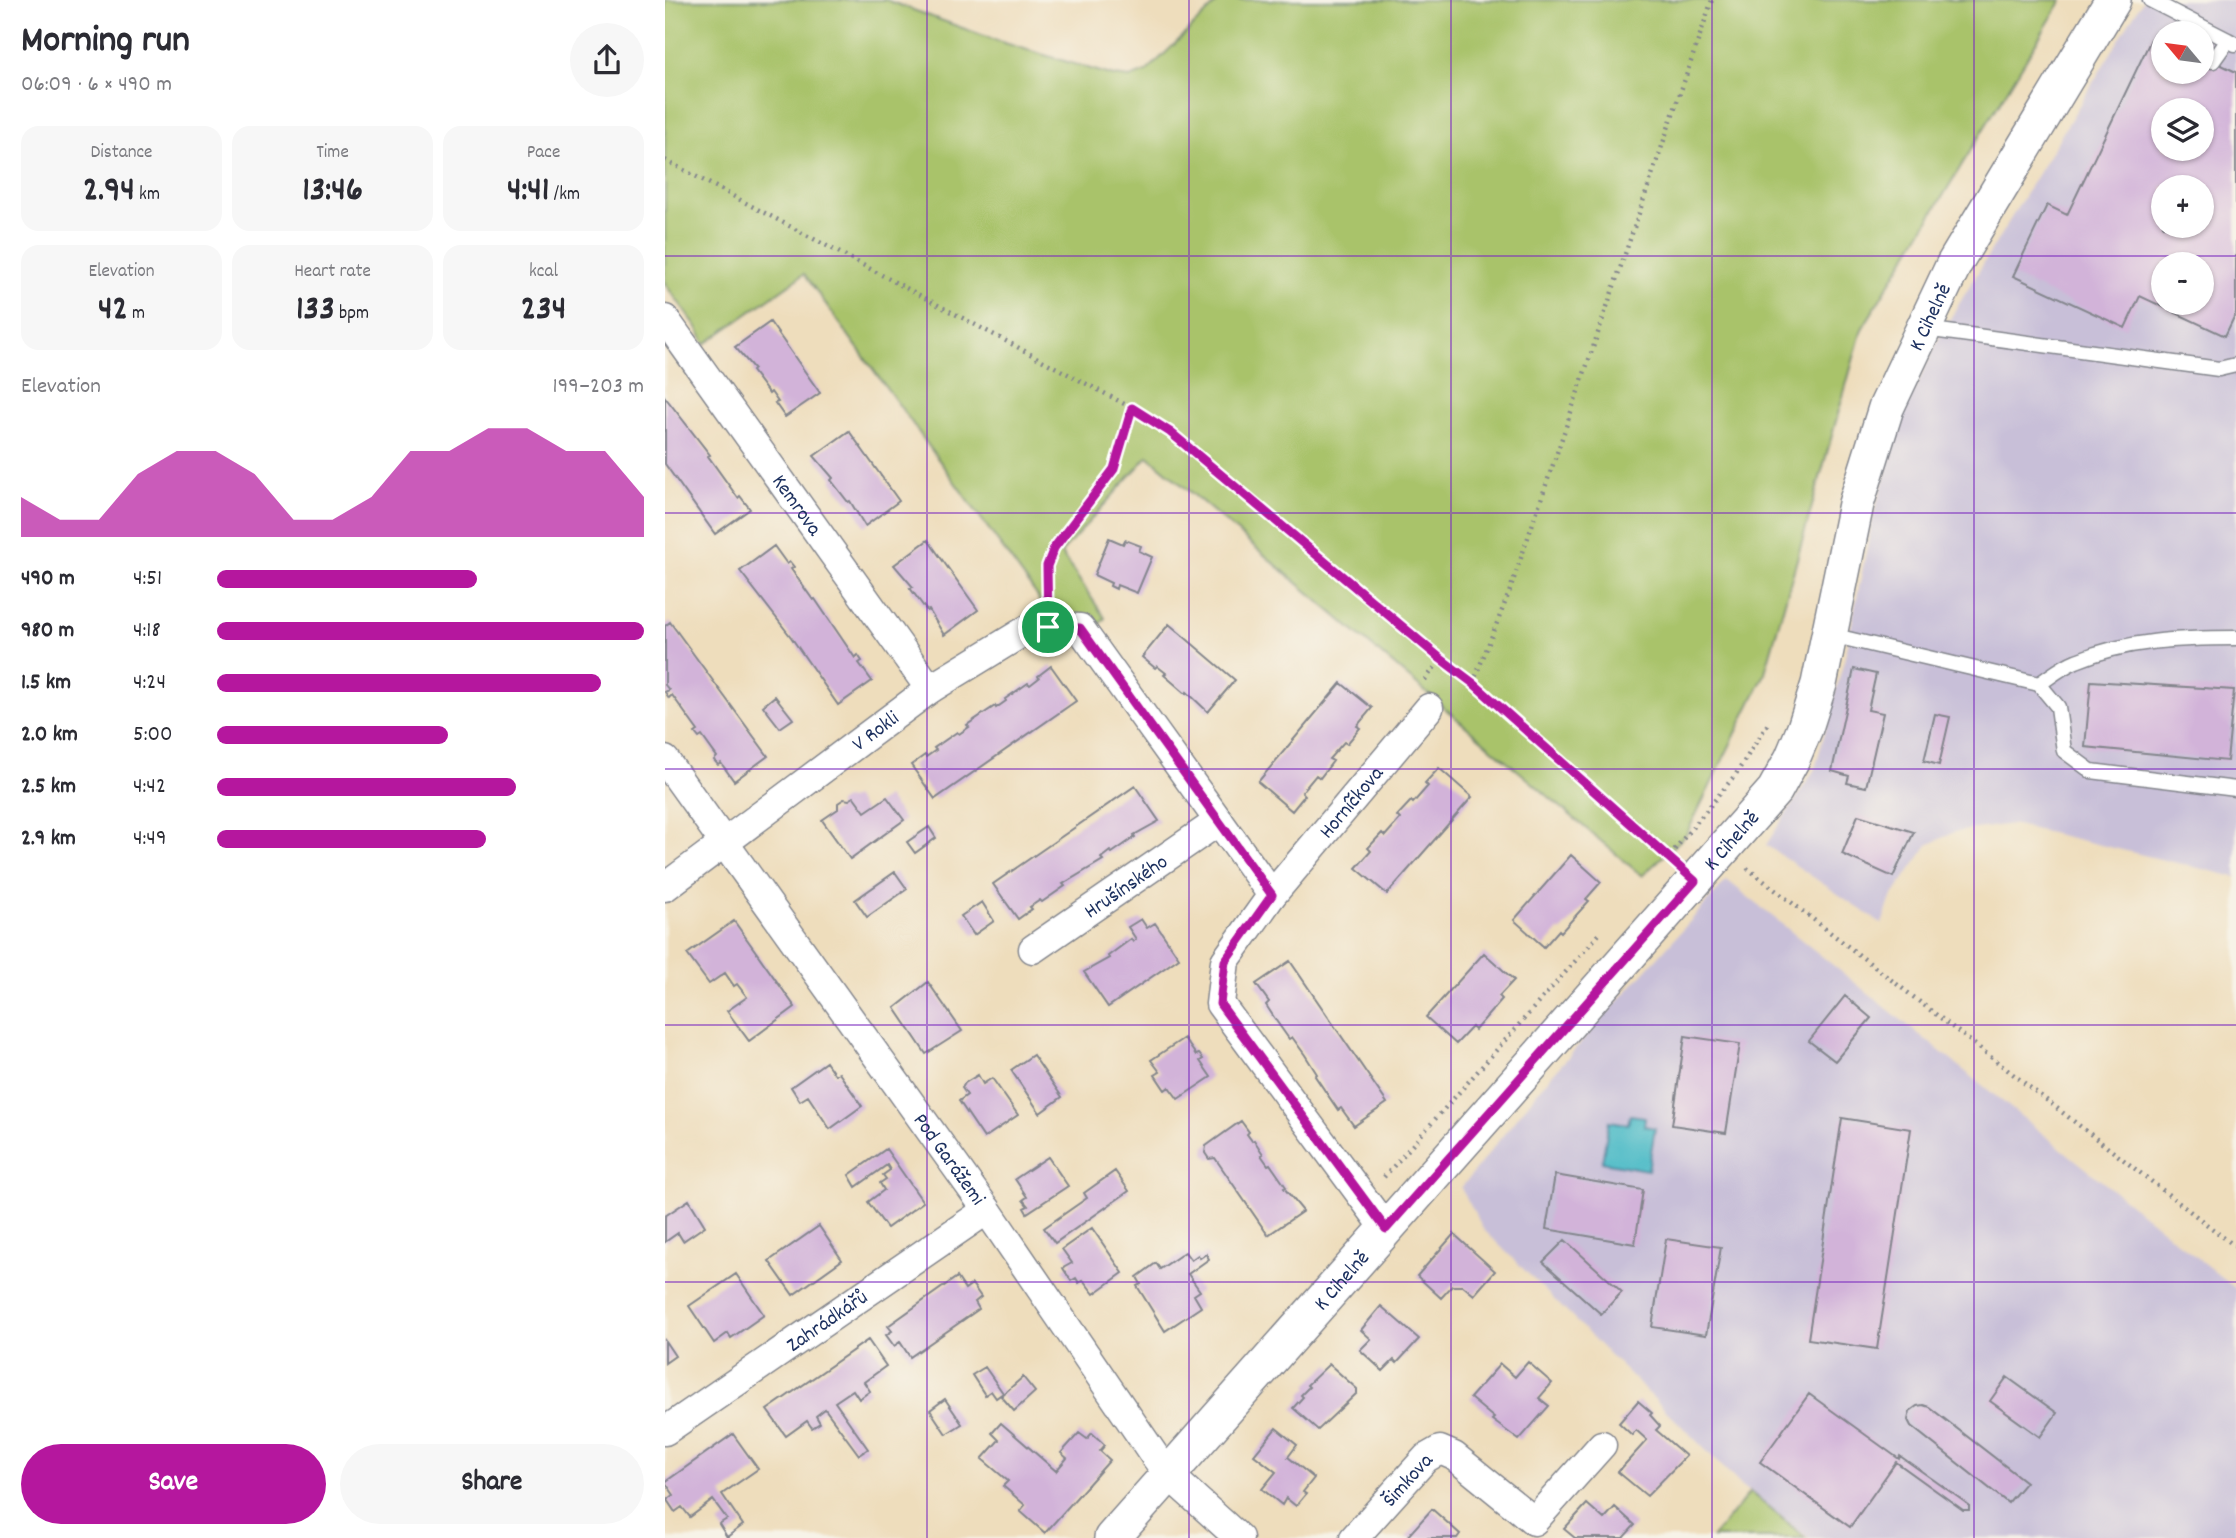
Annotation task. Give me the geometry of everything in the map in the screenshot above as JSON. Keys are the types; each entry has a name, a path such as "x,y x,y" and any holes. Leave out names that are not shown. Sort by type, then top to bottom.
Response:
{"street":[{"name":"K Cihelně","path":"1112,1538 1775,790 1792,759 1819,684 1860,492 1887,408 1954,264 2113,0"},
{"name":"Kemrova","path":"665,319 930,690"},
{"name":"V Rokli","path":"665,887 930,690 1040,626"},
{"path":"1040,626 1080,628 1272,895"},
{"name":"Horníčkova","path":"1386,1229 1220,1004 1225,961 1272,895 1429,708"},
{"name":"Pod Garážemi","path":"665,760 987,1210 1170,1475"},
{"name":"Hrušínského","path":"1033,949 1219,821"},
{"name":"Zahrádkářů","path":"665,1431 987,1210"},
{"name":"Šimkova","path":"1354,1538 1426,1458 1440,1450 1454,1456 1526,1529 1602,1445"},
{"path":"1170,1475 1239,1538"}],"lane":[{"path":"2150,0 2232,42 2214,60"},
{"path":"1924,329 2219,369 2236,365"},
{"path":"1829,634 2039,684 2058,707 2064,751 2091,771 2236,789"},
{"path":"2039,684 2075,661 2122,647 2179,638 2236,638"}],"path":[{"path":"1473,683 1509,593 1712,0"},
{"path":"665,160 1132,408 1170,432 1473,683 1695,881"},
{"path":"1040,626 1047,566 1054,548 1114,469 1132,408"},
{"path":"1724,849 2236,1247"},
{"path":"1660,867 1669,857"},
{"path":"1378,1183 1605,928"}],"shaded area":[{"path":"2143,0 2236,0 2236,877 2012,824 1954,832 1928,845 1891,898 1882,924 1766,845 1815,769 1845,657 1874,513 1905,410 1942,332"},
{"path":"1727,880 2236,1289 2236,1538 1809,1538 1741,1485 1484,1230 1461,1188 1543,1085"}],"green space":[{"path":"665,0 886,0 998,41 1114,76 1130,78 1146,72 1220,0 2062,0 1862,329 1764,676 1686,835 1642,876 1148,456 1061,553 1105,618 1096,628 1066,614 1065,607 1040,604 1038,597 804,274 705,344 697,327 665,284"},
{"path":"1750,1492 1806,1538 1712,1538"}],"water":[{"path":"1630,1115 1645,1117 1644,1126 1655,1128 1648,1170 1602,1162 1609,1121 1628,1124"}],"building":[{"path":"2151,39 2151,84 2214,84 2214,61 2236,72 2236,313 2225,336 2180,315 2214,315 2214,252 2151,252 2151,301 2140,296 2125,328 2013,276 2047,205 2067,215"},
{"path":"770,322 820,393 785,417 771,392 769,394 752,371 754,369 735,347"},
{"path":"665,397 710,455 708,456 738,498 740,496 750,509 715,534 665,464"},
{"path":"849,431 899,501 865,526 850,501 848,502 831,480 833,478 814,456"},
{"path":"1109,538 1123,544 1125,540 1141,546 1139,551 1152,557 1137,593 1117,585 1116,589 1110,586 1111,583 1094,575"},
{"path":"928,540 978,610 944,635 929,610 927,611 910,588 913,587 894,565"},
{"path":"774,546 787,564 790,562 794,567 791,569 855,658 858,655 862,661 859,663 872,681 838,705 791,637 740,571"},
{"path":"670,622 768,756 734,781 721,763 718,765 714,760 717,757 702,736 699,738 695,733 698,731 672,695 669,698 665,692 669,690 665,685 665,626"},
{"path":"1169,624 1235,680 1208,712 1164,675 1166,673 1142,657"},
{"path":"1051,666 1076,701 935,799 911,765 936,750 934,748 957,732 959,734 969,727 967,725 995,706 996,708 1028,683 1030,685"},
{"path":"1854,669 1876,674 1868,710 1883,713 1866,787 1847,783 1849,776 1832,771"},
{"path":"2091,681 2234,690 2227,761 2085,747"},
{"path":"1341,683 1372,708 1347,744 1344,742 1329,759 1333,761 1320,778 1316,775 1302,792 1305,795 1292,811 1258,782"},
{"path":"775,696 793,719 780,728 763,706"},
{"path":"1935,714 1950,717 1939,765 1924,761"},
{"path":"1439,768 1472,797 1387,894 1356,868 1371,851 1368,848 1382,833 1385,836 1400,819 1397,816 1428,786 1425,783"},
{"path":"1135,786 1159,821 1134,835 1135,837 1112,853 1110,851 1101,858 1103,860 1063,884 1065,886 1030,907 1032,909 1018,919 993,884"},
{"path":"854,797 865,812 887,797 904,820 850,859 822,820 838,809 838,803"},
{"path":"1858,815 1914,832 1893,877 1842,854"},
{"path":"929,827 936,838 915,853 907,842"},
{"path":"1571,855 1601,882 1586,899 1589,901 1544,947 1514,920"},
{"path":"895,872 907,889 867,917 855,900"},
{"path":"982,902 994,921 974,935 961,916"},
{"path":"1141,919 1147,928 1155,923 1179,958 1108,1007 1084,972 1109,958 1108,956 1131,939 1133,942 1136,939 1128,927"},
{"path":"734,921 795,1007 749,1041 727,1011 747,997 737,984 734,986 725,973 709,984 687,954"},
{"path":"1484,953 1514,980 1499,996 1502,999 1475,1030 1472,1027 1456,1044 1426,1017"},
{"path":"1290,961 1387,1103 1354,1126 1341,1108 1338,1110 1315,1076 1317,1074 1305,1055 1277,1022 1266,1005 1269,1002 1256,984"},
{"path":"928,982 962,1031 926,1054 895,1008"},
{"path":"1845,996 1871,1018 1835,1061 1809,1041"},
{"path":"1685,1036 1740,1044 1726,1133 1672,1125"},
{"path":"1184,1038 1196,1055 1199,1054 1203,1059 1200,1061 1211,1077 1178,1099 1169,1087 1165,1090 1155,1075 1160,1072 1151,1060"},
{"path":"1033,1055 1062,1097 1040,1113 1011,1070"},
{"path":"826,1062 835,1075 839,1073 862,1106 830,1129 808,1096 800,1101 791,1087"},
{"path":"978,1075 983,1084 992,1078 1018,1115 984,1138 959,1101 967,1095 962,1088 965,1083"},
{"path":"1842,1118 1911,1129 1877,1349 1808,1339"},
{"path":"1241,1121 1249,1132 1247,1134 1263,1154 1261,1155 1303,1211 1268,1235 1215,1158 1209,1159 1205,1153 1206,1146"},
{"path":"886,1149 923,1202 887,1228 868,1202 884,1190 880,1183 886,1179 883,1175 890,1170 887,1165 856,1187 849,1175"},
{"path":"1048,1157 1068,1186 1027,1213 1024,1208 1028,1206 1023,1200 1027,1197 1015,1179"},
{"path":"1115,1171 1129,1191 1055,1243 1044,1228 1087,1198 1084,1193"},
{"path":"1555,1175 1643,1190 1635,1244 1546,1229"},
{"path":"689,1200 705,1226 683,1241 678,1233 665,1242 665,1216"},
{"path":"819,1226 842,1260 793,1295 769,1261"},
{"path":"1092,1228 1123,1273 1094,1294 1083,1280 1079,1283 1076,1278 1071,1281 1063,1268 1072,1263 1062,1249"},
{"path":"1454,1234 1495,1271 1474,1295 1463,1286 1452,1286 1441,1298 1417,1276"},
{"path":"1666,1239 1721,1247 1706,1335 1652,1327"},
{"path":"1565,1240 1622,1292 1601,1314 1543,1262"},
{"path":"1185,1252 1191,1260 1206,1254 1209,1259 1188,1274 1200,1291 1194,1295 1201,1307 1165,1331 1137,1286 1141,1284 1137,1277 1156,1263 1160,1269"},
{"path":"736,1274 764,1315 731,1338 728,1333 714,1343 689,1306"},
{"path":"957,1277 965,1289 972,1284 981,1297 975,1302 979,1309 910,1357 900,1342 894,1346 886,1335 892,1331 888,1326"},
{"path":"1381,1306 1419,1339 1397,1363 1394,1360 1383,1371 1360,1350 1371,1339 1361,1330"},
{"path":"868,1340 886,1366 864,1382 870,1391 859,1399 853,1390 835,1402 868,1449 859,1455 825,1409 816,1416 820,1423 812,1428 807,1421 786,1436 767,1410"},
{"path":"665,1341 675,1356 665,1363"},
{"path":"1528,1362 1552,1383 1539,1398 1549,1406 1519,1440 1492,1420 1494,1418 1470,1398 1500,1364 1515,1377"},
{"path":"1329,1364 1357,1389 1357,1393 1318,1430 1293,1408 1303,1397 1301,1395 1309,1387 1307,1385"},
{"path":"985,1367 1003,1393 996,1398 991,1391 985,1395 972,1375"},
{"path":"1023,1377 1035,1392 1014,1411 1001,1396"},
{"path":"2007,1377 2057,1413 2040,1437 1990,1401"},
{"path":"1809,1394 1899,1459 1900,1456 1969,1505 1969,1510 1963,1510 1896,1462 1850,1527 1760,1462"},
{"path":"945,1399 962,1424 946,1434 930,1410"},
{"path":"1638,1401 1652,1413 1650,1415 1660,1426 1656,1430 1686,1456 1647,1496 1618,1472 1647,1440 1636,1430 1632,1435 1619,1423"},
{"path":"1923,1405 2026,1482 2008,1503 1911,1426 1908,1420 1910,1411"},
{"path":"1001,1423 1056,1471 1067,1458 1061,1453 1079,1433 1087,1439 1092,1433 1105,1445 1100,1451 1110,1460 1045,1533 1020,1511 1025,1505 1003,1486 1008,1481 982,1459 999,1440 992,1433"},
{"path":"1276,1428 1297,1445 1288,1457 1314,1478 1296,1506 1286,1498 1282,1505 1262,1489 1276,1472 1254,1455"},
{"path":"733,1434 758,1469 722,1494 743,1525 727,1537 719,1524 727,1519 713,1500 690,1517 682,1507 675,1512 667,1500 674,1495 665,1482"},
{"path":"1587,1504 1604,1519 1615,1507 1635,1525 1623,1538 1575,1538 1564,1529"},
{"path":"1432,1509 1460,1534 1457,1538 1406,1538"}],"route":[{"path":"1132,408 1170,432 1473,683 1695,881 1386,1229 1220,1004 1225,961 1272,895 1080,628 1048,627 1047,566 1054,548 1114,469 1132,408"}]}
